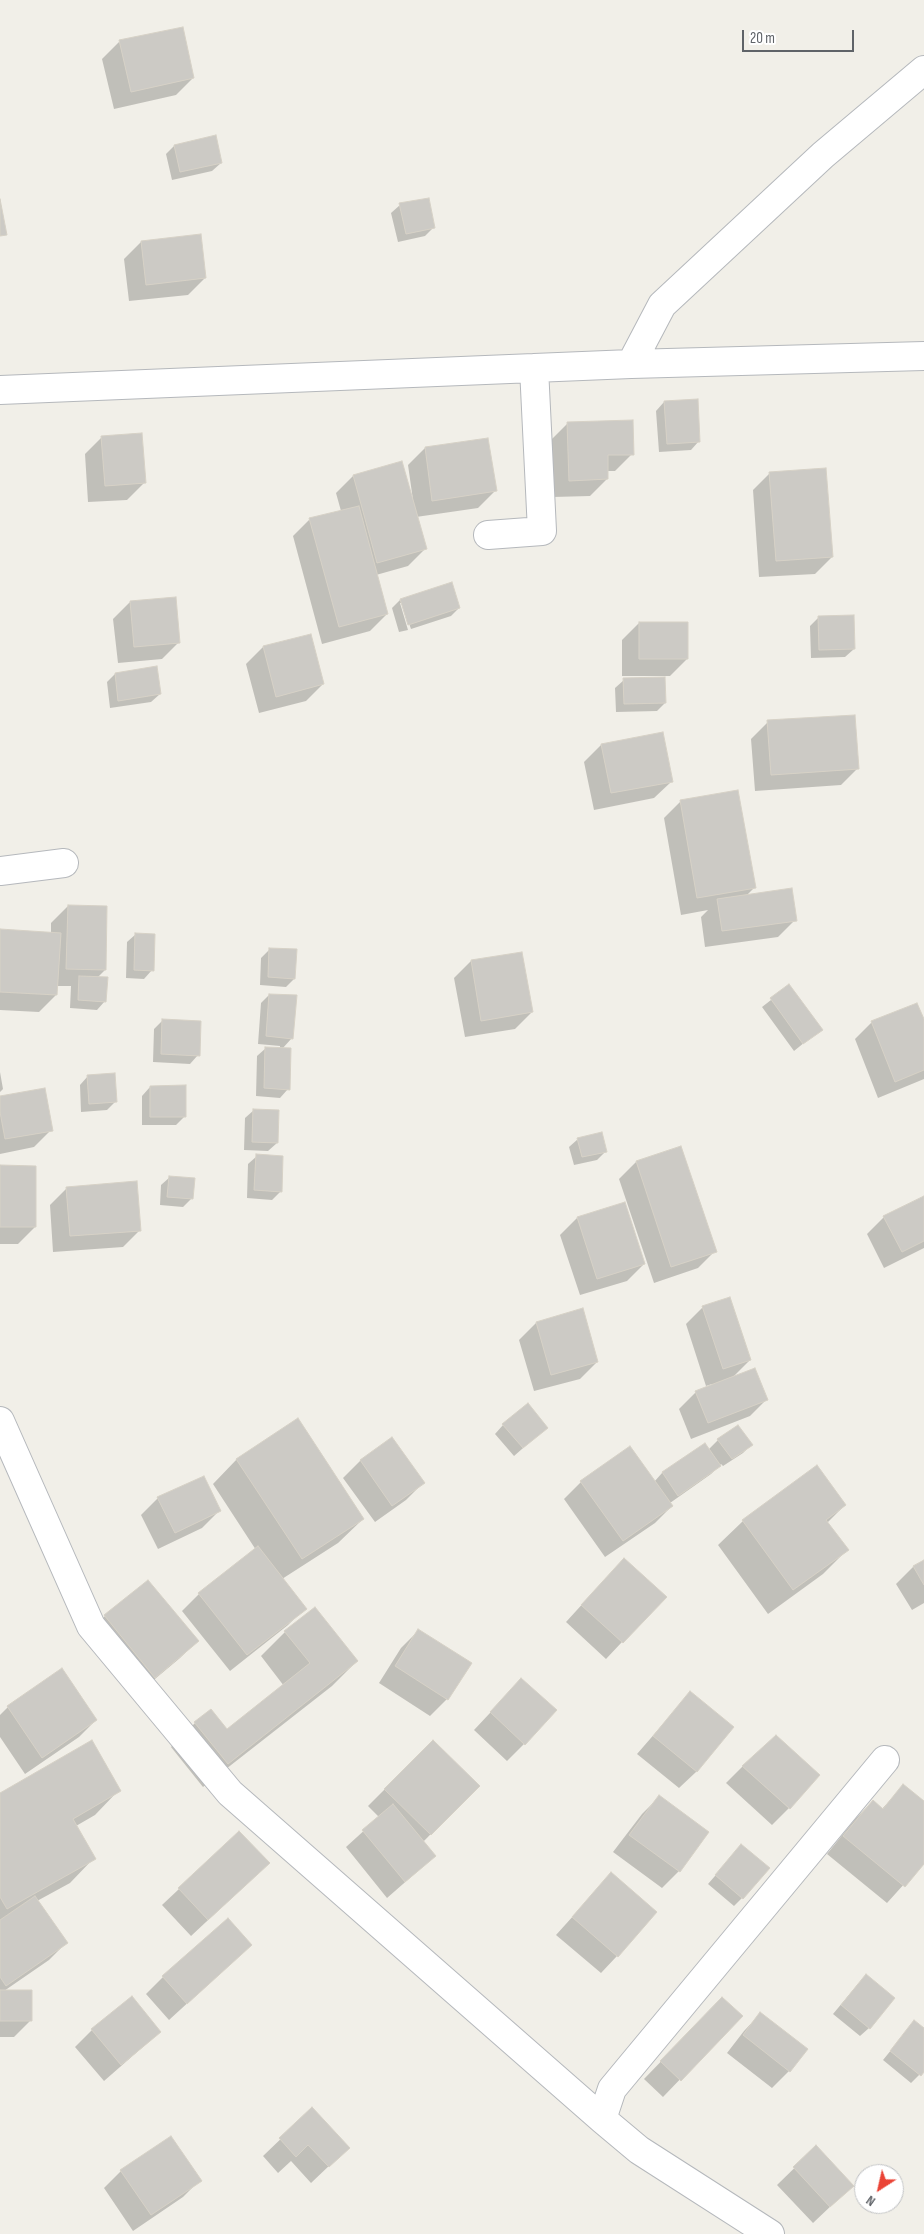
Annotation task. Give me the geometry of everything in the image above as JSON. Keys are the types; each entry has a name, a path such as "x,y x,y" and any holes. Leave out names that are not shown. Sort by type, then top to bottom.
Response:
{"street":[{"path":"631,364 662,305 823,156 924,70"},
{"path":"0,390 631,364 924,356"},
{"path":"488,535 542,531 534,368"},
{"path":"0,871 64,863"},
{"path":"0,1421 91,1626 230,1793 639,2150 770,2234"},
{"path":"602,2119 612,2089 885,1760"}],"building":[{"path":"183,27 194,78 131,92 119,40"},
{"path":"216,135 222,163 180,172 174,145"},
{"path":"429,198 435,228 406,234 399,203"},
{"path":"0,199 7,235 0,236"},
{"path":"201,234 206,278 146,285 141,241"},
{"path":"698,399 700,442 667,444 664,401"},
{"path":"633,420 634,455 608,455 608,479 569,481 567,422"},
{"path":"142,433 146,483 105,486 101,436"},
{"path":"488,438 497,491 432,501 425,447"},
{"path":"402,461 427,549 377,563 353,475"},
{"path":"826,468 833,557 776,561 769,472"},
{"path":"359,506 388,614 339,627 309,518"},
{"path":"452,582 460,608 408,625 400,599"},
{"path":"176,597 180,643 134,647 130,601"},
{"path":"854,615 855,649 819,650 818,616"},
{"path":"639,622 688,622 688,659 639,659"},
{"path":"311,634 324,684 276,697 263,646"},
{"path":"157,666 161,694 118,701 115,673"},
{"path":"665,677 666,703 624,704 623,678"},
{"path":"855,715 859,769 771,775 767,720"},
{"path":"663,732 673,782 611,793 601,744"},
{"path":"738,790 756,888 697,898 680,800"},
{"path":"792,888 797,921 722,931 717,899"},
{"path":"68,905 107,906 106,970 66,969"},
{"path":"0,929 61,933 57,995 0,992"},
{"path":"135,933 155,934 154,971 134,970"},
{"path":"269,948 297,949 295,979 268,977"},
{"path":"522,952 533,1012 481,1021 471,960"},
{"path":"79,976 108,977 106,1002 78,1000"},
{"path":"789,984 823,1030 803,1044 770,998"},
{"path":"269,994 297,995 293,1039 266,1036"},
{"path":"917,1003 924,1019 924,1070 895,1082 871,1021"},
{"path":"162,1019 201,1021 200,1056 161,1054"},
{"path":"265,1047 291,1048 290,1090 264,1088"},
{"path":"115,1073 117,1102 89,1104 87,1075"},
{"path":"186,1085 186,1117 150,1117 150,1086"},
{"path":"45,1088 53,1131 5,1139 0,1112 0,1096"},
{"path":"253,1109 279,1110 278,1143 252,1142"},
{"path":"602,1132 607,1152 582,1157 577,1138"},
{"path":"681,1146 717,1252 671,1267 636,1161"},
{"path":"256,1154 283,1156 282,1192 254,1190"},
{"path":"0,1165 36,1166 36,1227 0,1227"},
{"path":"169,1176 195,1178 193,1199 167,1197"},
{"path":"137,1181 141,1231 70,1236 66,1187"},
{"path":"924,1196 924,1241 902,1252 883,1216"},
{"path":"625,1202 645,1264 597,1279 577,1217"},
{"path":"730,1297 751,1360 723,1369 702,1306"},
{"path":"583,1308 598,1362 551,1375 536,1322"},
{"path":"755,1368 768,1400 708,1423 695,1391"},
{"path":"528,1403 548,1428 523,1448 502,1424"},
{"path":"298,1418 364,1519 302,1559 236,1459"},
{"path":"738,1425 753,1445 732,1459 717,1439"},
{"path":"392,1437 425,1483 392,1506 360,1460"},
{"path":"705,1443 721,1466 678,1496 662,1472"},
{"path":"630,1446 673,1506 623,1541 580,1481"},
{"path":"817,1465 846,1505 826,1520 849,1550 793,1590 742,1520"},
{"path":"204,1476 221,1511 175,1533 157,1497"},
{"path":"258,1546 307,1609 247,1655 198,1593"},
{"path":"624,1558 667,1597 623,1643 581,1605"},
{"path":"924,1560 924,1585 913,1566"},
{"path":"148,1580 199,1641 155,1678 104,1615"},
{"path":"315,1607 358,1661 228,1764 194,1722 211,1709 227,1729 310,1663 284,1631"},
{"path":"418,1629 472,1663 448,1700 395,1666"},
{"path":"62,1668 97,1720 42,1758 7,1706"},
{"path":"521,1678 557,1710 525,1745 490,1712"},
{"path":"690,1691 734,1727 697,1772 653,1736"},
{"path":"776,1735 820,1775 790,1809 742,1766"},
{"path":"92,1740 121,1791 73,1819 96,1859 7,1909 0,1897 0,1793"},
{"path":"433,1740 480,1786 431,1835 384,1789"},
{"path":"903,1784 924,1801 924,1864 905,1887 843,1836 873,1800 883,1809"},
{"path":"659,1795 709,1832 680,1872 629,1835"},
{"path":"393,1804 436,1856 405,1882 362,1830"},
{"path":"239,1831 270,1863 208,1920 178,1888"},
{"path":"741,1844 770,1868 743,1899 715,1875"},
{"path":"611,1872 657,1912 618,1957 572,1917"},
{"path":"35,1896 68,1943 6,1986 0,1977 0,1920"},
{"path":"228,1918 252,1945 187,2004 162,1976"},
{"path":"866,1974 895,1998 870,2029 841,2005"},
{"path":"0,1990 32,1990 32,2021 0,2021"},
{"path":"132,1996 161,2032 121,2065 91,2029"},
{"path":"722,1997 743,2016 681,2081 660,2061"},
{"path":"760,2012 808,2049 790,2072 743,2035"},
{"path":"914,2020 924,2028 924,2072 921,2076 890,2051"},
{"path":"312,2107 350,2148 329,2167 308,2145 296,2157 279,2138"},
{"path":"171,2136 202,2181 151,2215 120,2170"},
{"path":"816,2145 854,2186 830,2207 793,2167"}]}
